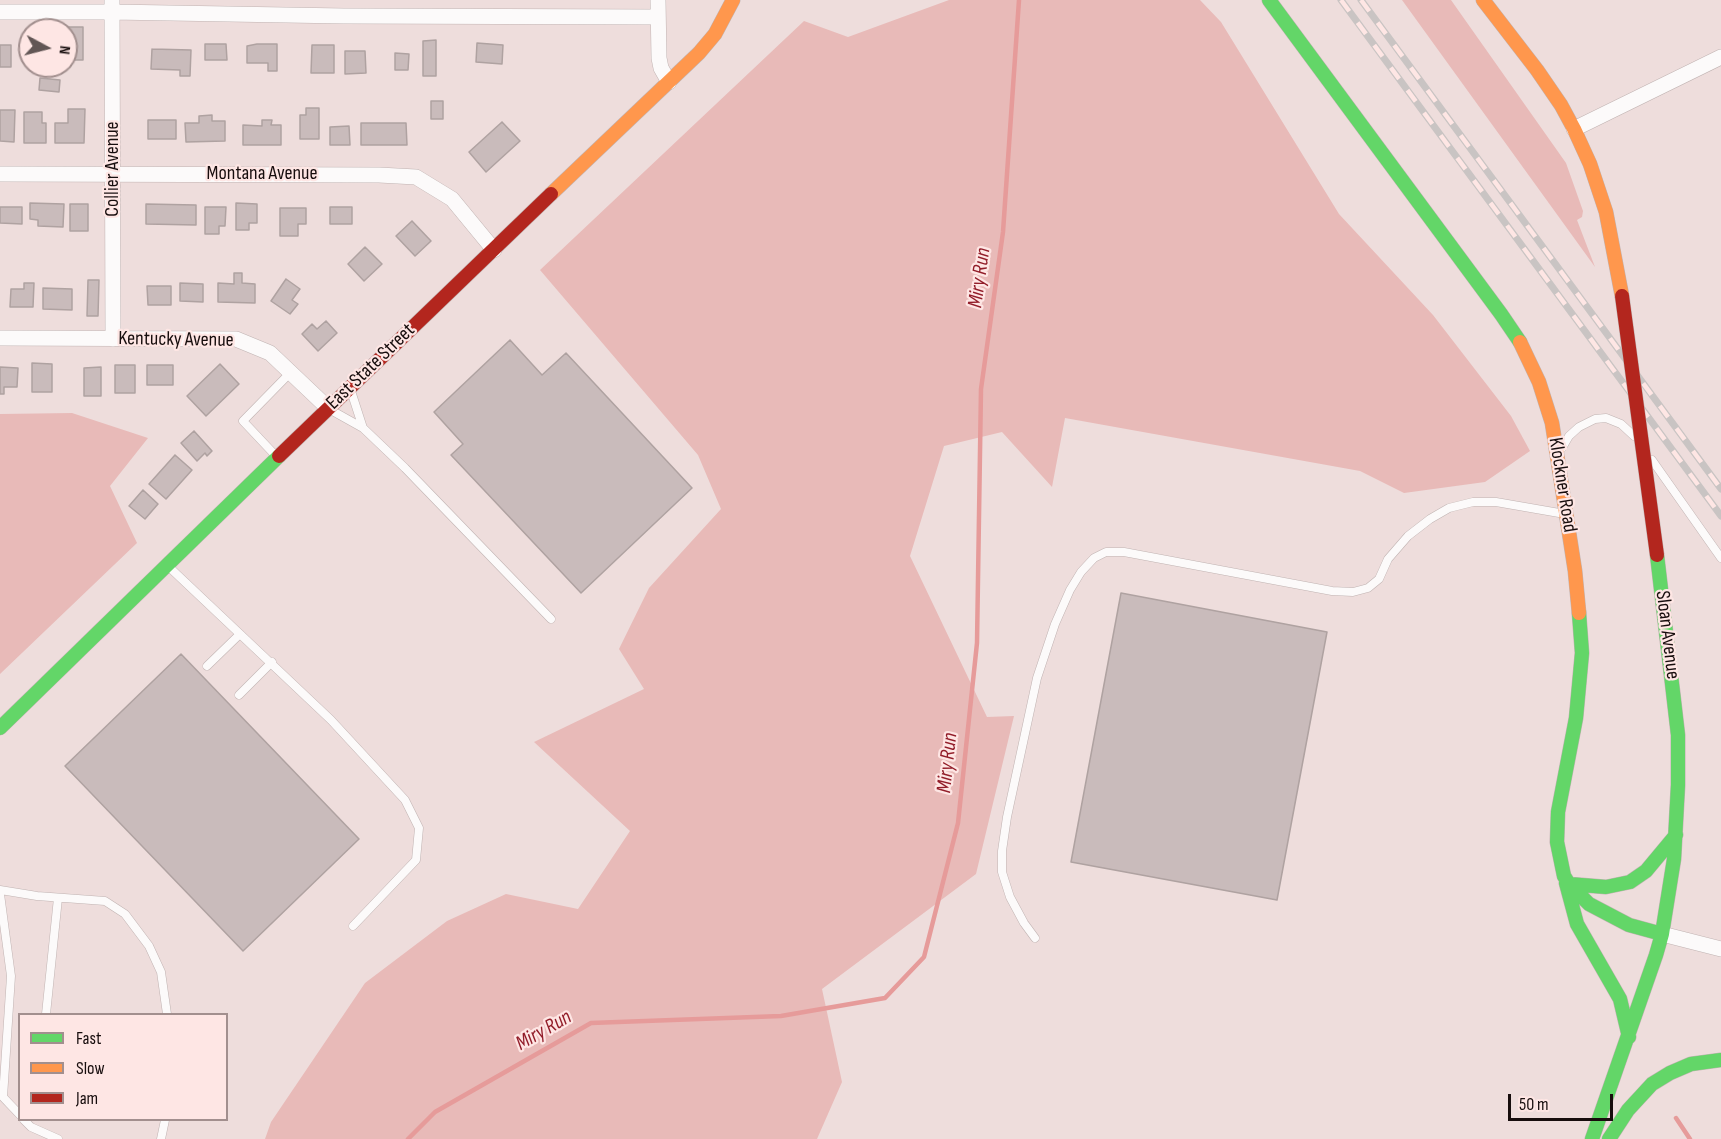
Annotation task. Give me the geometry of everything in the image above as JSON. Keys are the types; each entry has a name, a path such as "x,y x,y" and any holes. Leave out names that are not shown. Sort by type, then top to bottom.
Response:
{"main road":[{"name":"East State Street","path":"0,728 349,387 699,53 715,34 733,0"},
{"name":"Klockner Road","path":"1269,0 1512,330 1539,382 1552,423 1558,454 1577,589 1582,653 1578,700 1557,824 1559,852 1577,924 1616,991 1629,1037"},
{"name":"Sloan Avenue","path":"1483,0 1561,105 1590,164 1608,220 1619,274 1657,555 1678,735 1676,835 1662,934 1650,976 1592,1139"},
{"path":"1567,880 1606,887 1630,882 1646,871 1676,835"},
{"path":"1567,880 1581,897 1598,910 1629,925 1662,934"},
{"path":"1609,1139 1628,1110 1652,1084 1670,1072 1691,1064 1721,1060"}],"street":[{"path":"658,0 659,58 669,82"},
{"path":"0,12 112,6 344,16 658,17"},
{"name":"Collier Avenue","path":"112,6 113,339"},
{"path":"1574,129 1721,57"},
{"name":"Montana Avenue","path":"0,174 114,173 416,177 452,199 494,250"},
{"name":"Kentucky Avenue","path":"0,338 236,339 270,353 328,408"},
{"path":"1662,934 1721,949"}],"lane":[{"path":"277,458 243,421 291,372"},
{"path":"349,387 363,428"},
{"path":"328,408 363,428 426,489 551,619"},
{"path":"1558,454 1569,436 1589,420 1606,418 1621,424 1630,431 1644,449 1721,558"},
{"path":"1035,938 1010,897 1002,872 1002,851 1007,817 1036,678 1070,590 1081,572 1094,558 1106,552 1124,552 1322,589 1353,592 1368,588 1378,579 1388,559 1408,536 1449,508 1473,502 1496,502 1567,514"},
{"path":"167,565 331,720 405,800 419,828 416,860 353,926"},
{"path":"207,666 240,634"},
{"path":"239,695 272,662"},
{"path":"18,1113 3,1097 11,976 0,892 105,901 125,914 149,946 161,972 167,1013"},
{"path":"46,1013 58,898"},
{"path":"161,1139 165,1121"},
{"path":"32,1123 58,1139"}],"shaded area":[{"path":"949,0 1200,0 1221,22 1339,214 1433,315 1511,416 1530,451 1485,482 1404,493 1360,471 1065,418 1052,487 1002,432 944,446 910,556 987,717 1014,716 976,874 822,989 842,1082 817,1139 265,1139 271,1122 365,983 447,921 506,894 578,909 630,831 534,742 644,689 619,649 649,588 721,509 698,455 540,270 804,21 848,37"},
{"path":"1402,0 1451,0 1566,163 1583,211 1582,217 1577,220 1595,267"},
{"path":"72,413 148,438 110,486 137,543 0,674 0,414"}],"building":[{"path":"78,27 83,27 83,60 78,60"},
{"path":"436,40 436,76 423,76 423,41"},
{"path":"477,43 503,45 502,64 476,62"},
{"path":"205,44 226,44 227,60 205,60"},
{"path":"277,44 277,71 268,71 268,63 247,63 247,46"},
{"path":"0,45 11,45 11,67 0,67"},
{"path":"312,45 334,45 334,73 311,73"},
{"path":"152,49 191,50 190,76 180,76 180,70 151,69"},
{"path":"345,51 365,51 366,73 345,74"},
{"path":"395,53 409,54 408,70 395,70"},
{"path":"40,78 60,80 59,92 39,90"},
{"path":"431,101 443,101 443,119 431,119"},
{"path":"306,108 319,108 319,139 300,139 300,115 306,115"},
{"path":"68,109 85,109 84,143 55,143 55,123 68,123"},
{"path":"0,110 15,110 14,142 0,141"},
{"path":"24,112 42,112 42,123 46,123 46,143 24,143"},
{"path":"212,115 212,121 225,121 225,141 186,142 185,123 199,123 199,116"},
{"path":"148,120 176,120 176,139 148,139"},
{"path":"262,120 272,120 271,125 281,125 281,145 243,145 243,125 262,126"},
{"path":"502,122 520,141 486,172 469,152"},
{"path":"361,123 406,123 407,145 361,145"},
{"path":"349,126 350,145 330,145 330,127"},
{"path":"30,203 64,204 63,227 38,226 38,220 30,219"},
{"path":"236,203 257,204 257,223 249,223 249,230 236,230"},
{"path":"70,204 88,204 88,231 70,231"},
{"path":"146,204 196,205 196,225 146,224"},
{"path":"0,207 22,207 22,224 0,223"},
{"path":"205,207 226,207 225,226 219,226 219,234 205,234"},
{"path":"330,207 352,207 352,224 330,224"},
{"path":"280,208 306,208 306,224 298,224 298,236 280,236"},
{"path":"412,221 431,241 415,256 396,236"},
{"path":"365,247 382,264 364,281 348,264"},
{"path":"234,273 242,273 242,283 255,284 255,303 218,302 218,283 234,284"},
{"path":"286,279 300,289 292,300 298,304 290,314 271,301"},
{"path":"88,280 99,280 98,316 87,316"},
{"path":"24,283 34,283 33,307 10,307 11,289 24,289"},
{"path":"180,283 203,284 203,302 180,301"},
{"path":"147,286 171,286 171,305 148,305"},
{"path":"43,288 72,289 72,310 43,309"},
{"path":"326,321 337,333 318,351 302,334 312,324 317,329"},
{"path":"510,340 542,375 566,353 692,488 581,593 451,455 463,444 434,412"},
{"path":"32,363 52,364 52,392 32,392"},
{"path":"220,364 239,384 206,416 187,396"},
{"path":"115,365 135,365 135,393 115,393"},
{"path":"147,365 173,365 173,385 147,385"},
{"path":"0,367 18,368 17,387 4,387 4,394 0,394"},
{"path":"101,367 101,396 84,396 84,368"},
{"path":"194,431 212,451 207,456 205,453 197,461 181,443"},
{"path":"175,455 192,470 166,499 149,484"},
{"path":"143,490 158,504 145,519 129,506"},
{"path":"1121,593 1327,632 1277,900 1071,862"},
{"path":"181,654 359,839 243,951 65,766"}],"waterway":[{"name":"Miry Run","path":"408,1139 435,1112 591,1023 781,1016 885,998 924,957 958,823 977,643 981,389 1003,232 1019,0"},
{"path":"1676,1118 1690,1139"}],"railway":[{"path":"1341,0 1721,516"},
{"path":"1361,0 1721,489"}],"traffic: fast":[{"path":"1269,0 1520,342"},
{"path":"0,728 279,456"},
{"path":"1592,1139 1656,955 1662,934 1674,859 1678,735 1657,555"},
{"path":"1579,613 1582,653 1576,718 1558,812 1557,842 1564,876 1589,904 1629,925 1662,934"},
{"path":"1569,884 1606,887 1630,882 1646,871 1676,835"},
{"path":"1566,883 1577,924 1620,999 1629,1037"},
{"path":"1609,1139 1628,1110 1652,1084 1691,1064 1721,1060"}],"traffic: slow":[{"path":"551,194 699,53 715,34 733,0"},
{"path":"1483,0 1537,70 1574,129 1590,164 1606,212 1622,296"},
{"path":"1520,342 1539,382 1552,423 1575,571 1579,613"}],"traffic: jam":[{"path":"279,456 551,194"},
{"path":"1622,296 1657,555"}]}
